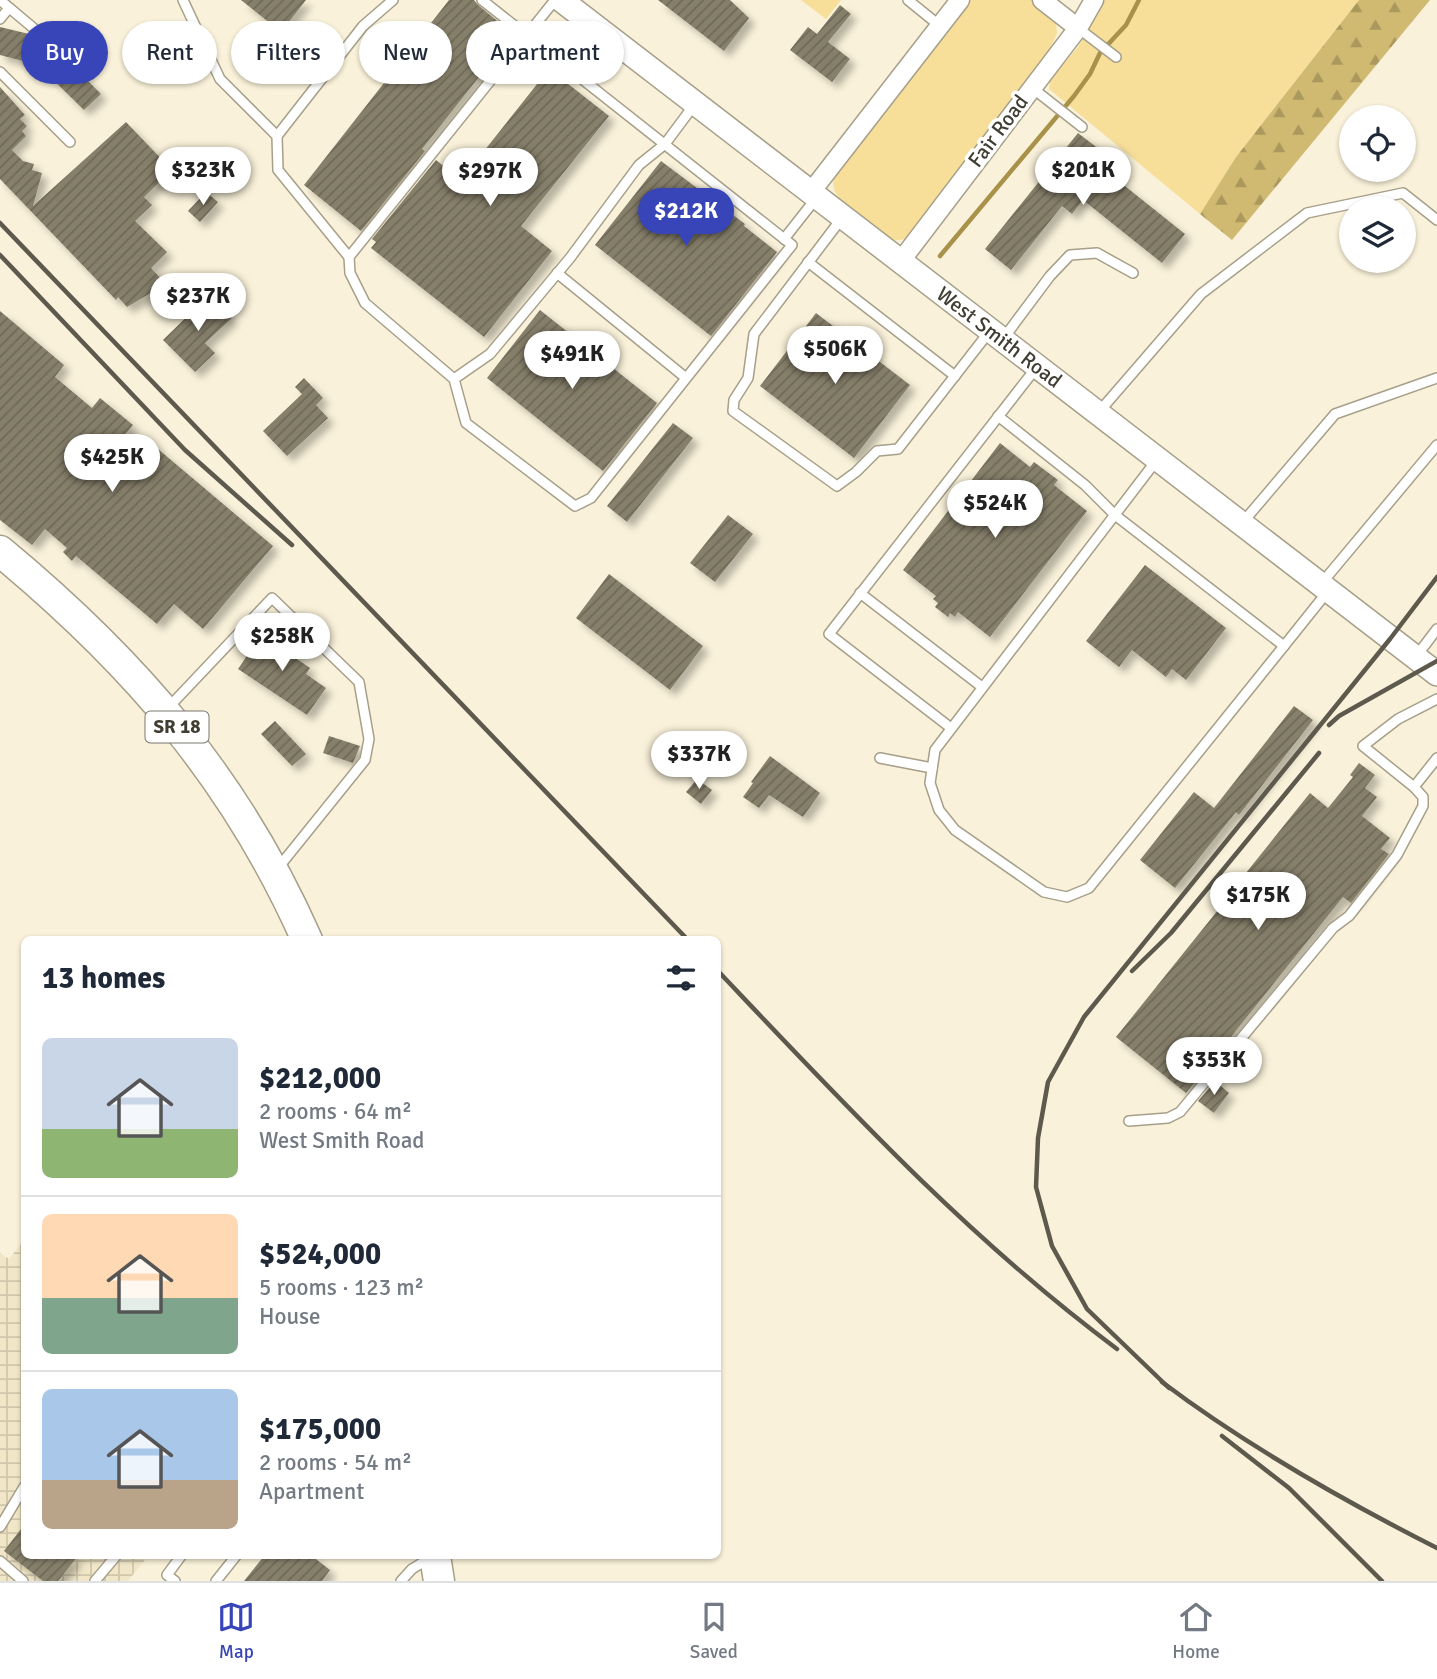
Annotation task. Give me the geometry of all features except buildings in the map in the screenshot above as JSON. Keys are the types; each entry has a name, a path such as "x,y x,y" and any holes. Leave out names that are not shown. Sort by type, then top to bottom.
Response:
{"highway":[{"name":"SR 18","path":"0,551 80,620 117,657 197,751 237,808 274,873 305,936"},
{"path":"435,1559 439,1581"}],"street":[{"name":"West Smith Road","path":"561,0 1437,674"},
{"path":"814,195 960,0"},
{"path":"1042,0 1078,28"},
{"name":"Fair Road","path":"900,262 1078,28 1094,0"}],"lane":[{"path":"0,0 25,21"},
{"path":"183,0 220,79 277,136"},
{"path":"393,0 363,26 277,136 278,170 349,257 350,273 365,303 454,379 466,423 575,506 591,498 792,245 588,84"},
{"path":"482,0 508,21"},
{"path":"539,21 555,0"},
{"path":"908,0 940,26"},
{"path":"0,19 9,8"},
{"path":"1078,28 1116,57"},
{"path":"0,72 70,142"},
{"path":"349,257 488,84"},
{"path":"1031,87 1082,127"},
{"path":"454,379 490,354 557,273 639,164 665,144 695,103"},
{"path":"1098,414 1201,294 1307,213 1403,193 1437,220"},
{"path":"784,239 814,195"},
{"path":"842,217 754,334 748,378 734,400 733,411 837,486 877,452 898,449 955,376 1070,255 1097,253 1133,273"},
{"path":"808,262 955,376"},
{"path":"557,273 686,378"},
{"path":"951,728 829,634 1037,367"},
{"path":"1242,525 1335,414 1437,378"},
{"path":"998,416 1086,485 1115,515 1284,646"},
{"path":"1157,460 935,750 930,783 939,810 955,830 1044,892 1067,897 1088,888 1105,871 1284,646 1324,588 1437,445"},
{"path":"860,593 982,687"},
{"path":"165,711 272,598 359,682 369,739 365,760 274,873"},
{"path":"1415,658 1437,629"},
{"path":"1129,1121 1168,1118 1180,1112 1333,928 1349,916 1396,855 1423,806 1423,797 1363,746 1398,719 1437,699"},
{"path":"880,758 933,768"},
{"path":"1415,788 1437,758"},
{"path":"0,1527 21,1492"},
{"path":"95,1581 113,1559"},
{"path":"175,1581 167,1575 179,1559"},
{"path":"216,1581 234,1559"},
{"path":"401,1581 412,1570 430,1559"},
{"path":"0,1561 23,1581"}],"shaded area":[{"path":"801,0 841,0 826,19"},
{"path":"970,0 1034,0 1056,21 1057,33 1051,47 916,228 905,239 891,241 843,203 834,189 833,182 842,164"},
{"path":"1104,0 1359,0 1236,157 1200,214 1049,89 1050,80 1078,47"},
{"path":"21,1244 21,1559 146,1559 128,1581 0,1581 0,1253 9,1259"}],"green space":[{"path":"1359,0 1430,0 1343,105 1339,105 1339,110 1232,240 1200,214 1236,157"}],"waterway":[{"path":"940,256 1074,96 1090,74 1100,53 1126,25 1139,0"}],"railway":[{"path":"0,223 684,936"},
{"path":"0,255 185,450 292,545"},
{"path":"1169,1388 1087,1309 1052,1246 1036,1187 1038,1138 1048,1082 1084,1017 1390,639 1437,577"},
{"path":"1329,725 1339,716 1437,661"},
{"path":"1132,971 1171,933 1319,753"},
{"path":"721,974 909,1169 1010,1262 1117,1349"},
{"path":"1162,1382 1227,1428 1296,1471 1437,1548"},
{"path":"1222,1436 1289,1488 1382,1581"}]}
